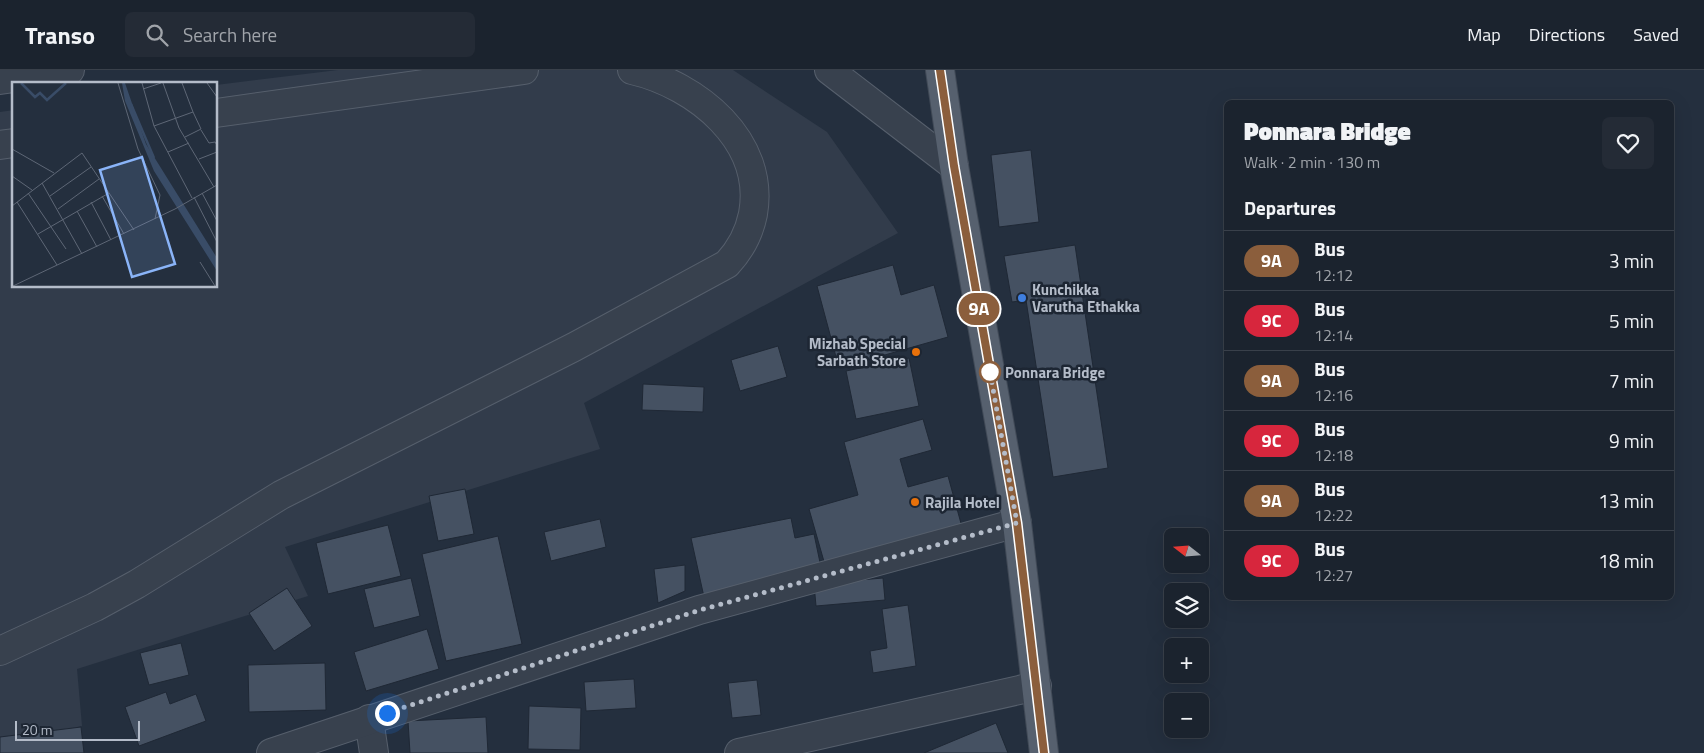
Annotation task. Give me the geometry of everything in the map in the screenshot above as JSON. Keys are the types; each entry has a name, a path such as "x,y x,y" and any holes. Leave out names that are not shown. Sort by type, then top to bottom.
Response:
{"main road":[{"path":"940,70 954,166 1017,523 1044,753"}],"street":[{"path":"0,80 70,70"},
{"path":"218,113 524,70"},
{"path":"0,651 103,603 202,545 281,495 574,347 727,264 745,240 751,224 755,201 754,181 747,156 728,125 694,98 670,84 632,70"},
{"path":"829,70 954,166"},
{"path":"271,753 700,610 1017,523"},
{"path":"739,753 1037,686"},
{"path":"369,719 374,753"}],"shaded area":[{"path":"338,70 733,70 827,132 898,233 584,403 600,449 285,547 308,596 77,669 82,726 0,746 0,112 12,110 12,288 218,288 218,85"}],"building":[{"path":"1031,150 1039,222 999,227 991,155"},
{"path":"1075,245 1108,468 1053,477 1026,300 1012,302 1004,256"},
{"path":"893,265 901,295 934,285 948,337 839,368 817,286"},
{"path":"778,346 787,377 740,391 731,360"},
{"path":"909,358 919,406 856,419 846,371"},
{"path":"643,384 704,387 703,412 642,410"},
{"path":"923,419 932,450 900,459 908,487 948,476 962,527 825,565 809,509 858,495 844,442"},
{"path":"465,489 474,534 438,541 429,496"},
{"path":"791,518 795,538 814,534 822,572 704,597 691,538"},
{"path":"600,519 606,547 551,561 544,532"},
{"path":"388,525 401,576 328,594 316,543"},
{"path":"498,536 522,644 446,661 422,554"},
{"path":"685,565 685,591 658,603 654,569"},
{"path":"411,578 420,616 374,628 364,589"},
{"path":"883,578 885,600 816,606 814,584"},
{"path":"287,588 312,626 274,651 249,613"},
{"path":"908,605 916,666 873,673 870,651 887,648 882,609"},
{"path":"427,629 439,669 366,691 354,652"},
{"path":"181,643 189,675 149,685 140,653"},
{"path":"325,663 326,710 249,712 248,665"},
{"path":"634,679 636,708 586,711 584,682"},
{"path":"757,680 761,715 732,718 728,683"},
{"path":"166,692 170,704 196,694 206,721 139,746 125,707"},
{"path":"529,706 581,708 580,750 528,749"},
{"path":"486,717 488,753 410,753 408,721"},
{"path":"996,723 1008,753 924,753"},
{"path":"81,727 84,753 0,753 0,737"}],"bus line":[{"name":"9A","path":"940,70 954,166 1017,523 1044,753"}],"place":[{"name":"Kunchikka Varutha Ethakka","path":"1022,298"},
{"name":"Mizhab Special Sarbath Store","path":"916,352"},
{"name":"Ponnara Bridge","path":"990,372"},
{"name":"Rajila Hotel","path":"915,502"}],"route":[{"path":"387,713 700,610 1017,523 990,372"}]}
